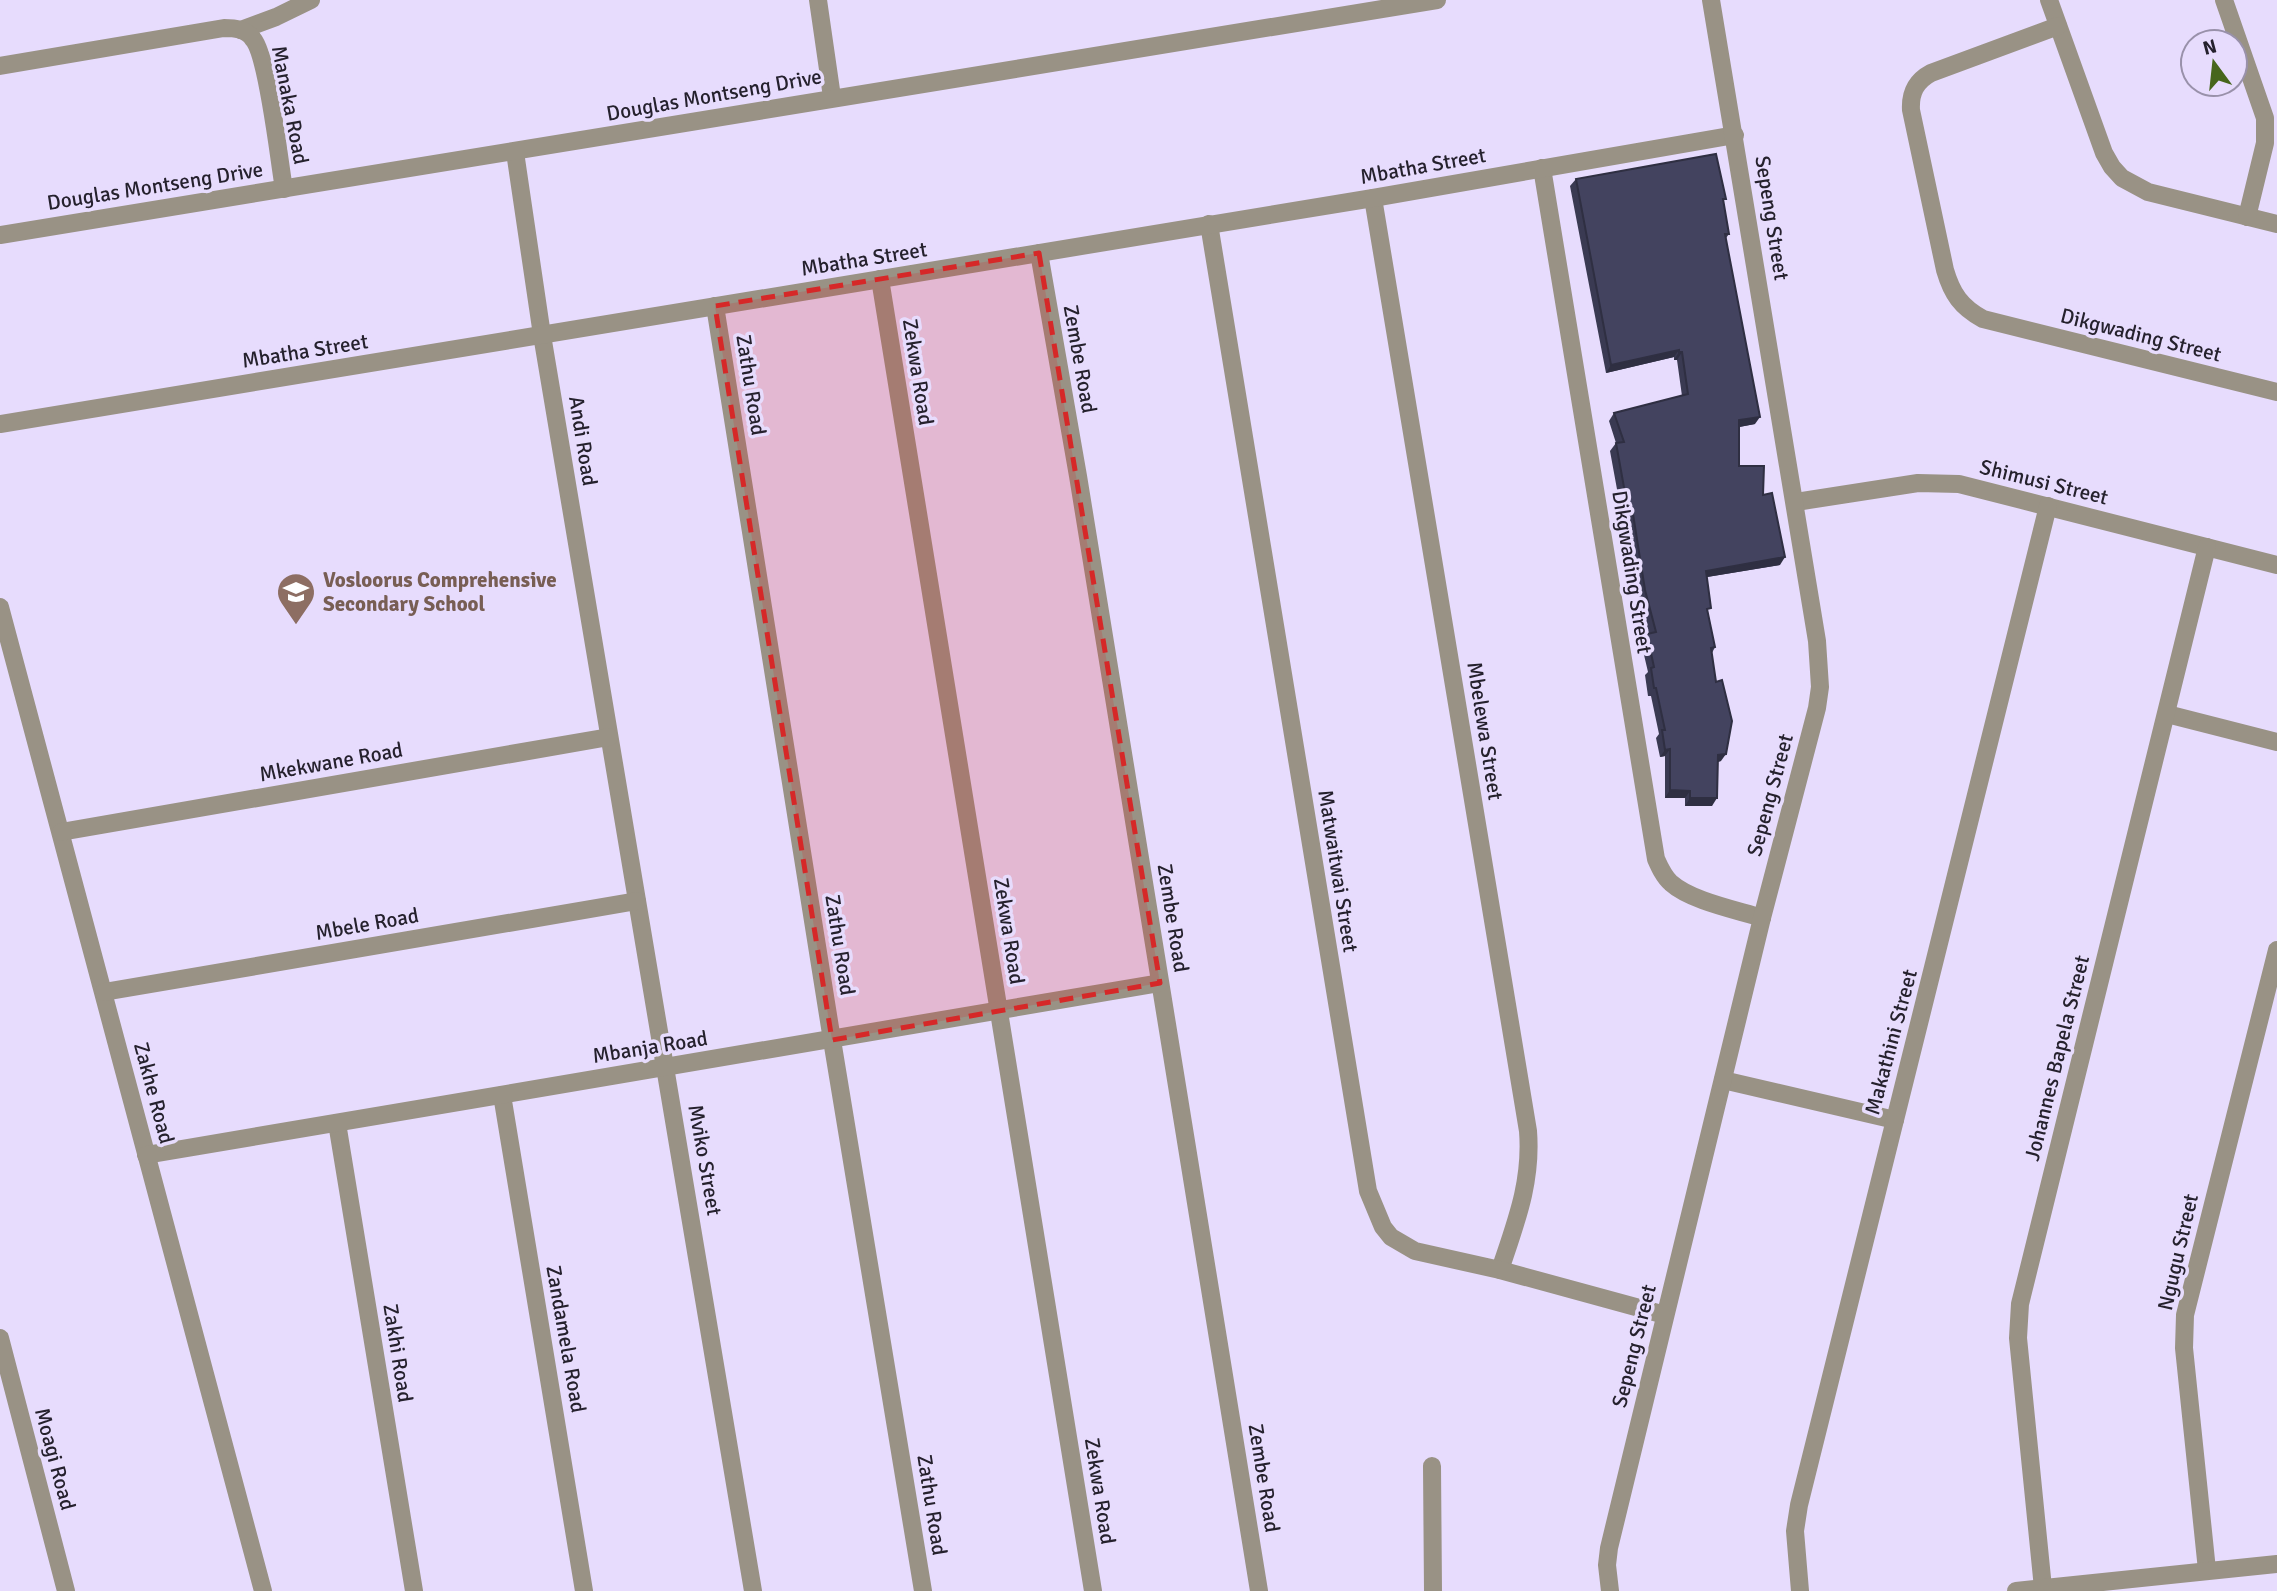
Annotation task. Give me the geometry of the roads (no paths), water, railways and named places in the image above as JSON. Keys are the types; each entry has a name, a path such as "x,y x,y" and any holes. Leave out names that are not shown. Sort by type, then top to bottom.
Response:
{"street":[{"path":"241,30 311,0"},
{"path":"818,0 832,97"},
{"name":"Douglas Montseng Drive","path":"0,235 1437,0"},
{"name":"Sepeng Street","path":"1610,1591 1607,1555 1820,687 1818,640 1711,0"},
{"path":"2049,0 2104,153 2122,178 2148,192 2277,224"},
{"path":"2224,0 2265,118 2265,143 2247,217"},
{"name":"Dikgwading Street","path":"2058,26 1931,73 1914,88 1911,110 1950,288 1965,308 1983,319 2277,392"},
{"name":"Manaka Road","path":"0,66 223,28 241,30 253,39 262,60 284,189"},
{"name":"Mbatha Street","path":"0,424 1373,198 1735,135"},
{"name":"Andi Road","path":"515,152 542,335 609,737"},
{"name":"Dikgwading Street","path":"1542,168 1657,859 1666,877 1675,887 1762,918"},
{"name":"Mbelewa Street","path":"1373,198 1528,1130 1530,1156 1525,1193 1500,1270"},
{"name":"Matwaitwai Street","path":"1209,225 1368,1191 1383,1227 1401,1245 1415,1251 1500,1270 1665,1315"},
{"name":"Zembe Road","path":"1039,253 1259,1591"},
{"name":"Zekwa Road","path":"880,279 1093,1591"},
{"name":"Zathu Road","path":"715,306 923,1591"},
{"name":"Shimusi Street","path":"1796,502 1932,483 1959,484 2277,565"},
{"name":"Makathini Street","path":"1800,1591 1795,1531 1799,1504 2048,506"},
{"name":"Johannes Bapela Street","path":"2043,1588 2018,1338 2019,1311 2207,547"},
{"name":"Zakhe Road","path":"0,607 263,1591"},
{"path":"2167,714 2277,742"},
{"name":"Mkekwane Road","path":"61,832 609,737"},
{"name":"Mviko Street","path":"609,737 754,1591"},
{"name":"Mbele Road","path":"104,992 637,901"},
{"name":"Ngugu Street","path":"2207,1570 2184,1348 2185,1315 2277,950"},
{"name":"Mbanja Road","path":"146,1155 1160,983"},
{"path":"1723,1080 1895,1120"},
{"name":"Zandamela Road","path":"502,1095 584,1591"},
{"name":"Zakhi Road","path":"337,1122 414,1591"},
{"name":"Moagi Road","path":"0,1338 66,1591"},
{"path":"1432,1466 1433,1591"},
{"path":"2016,1591 2277,1564"}],"place":[{"name":"Vosloorus Comprehensive Secondary School","path":"296,626"}]}
